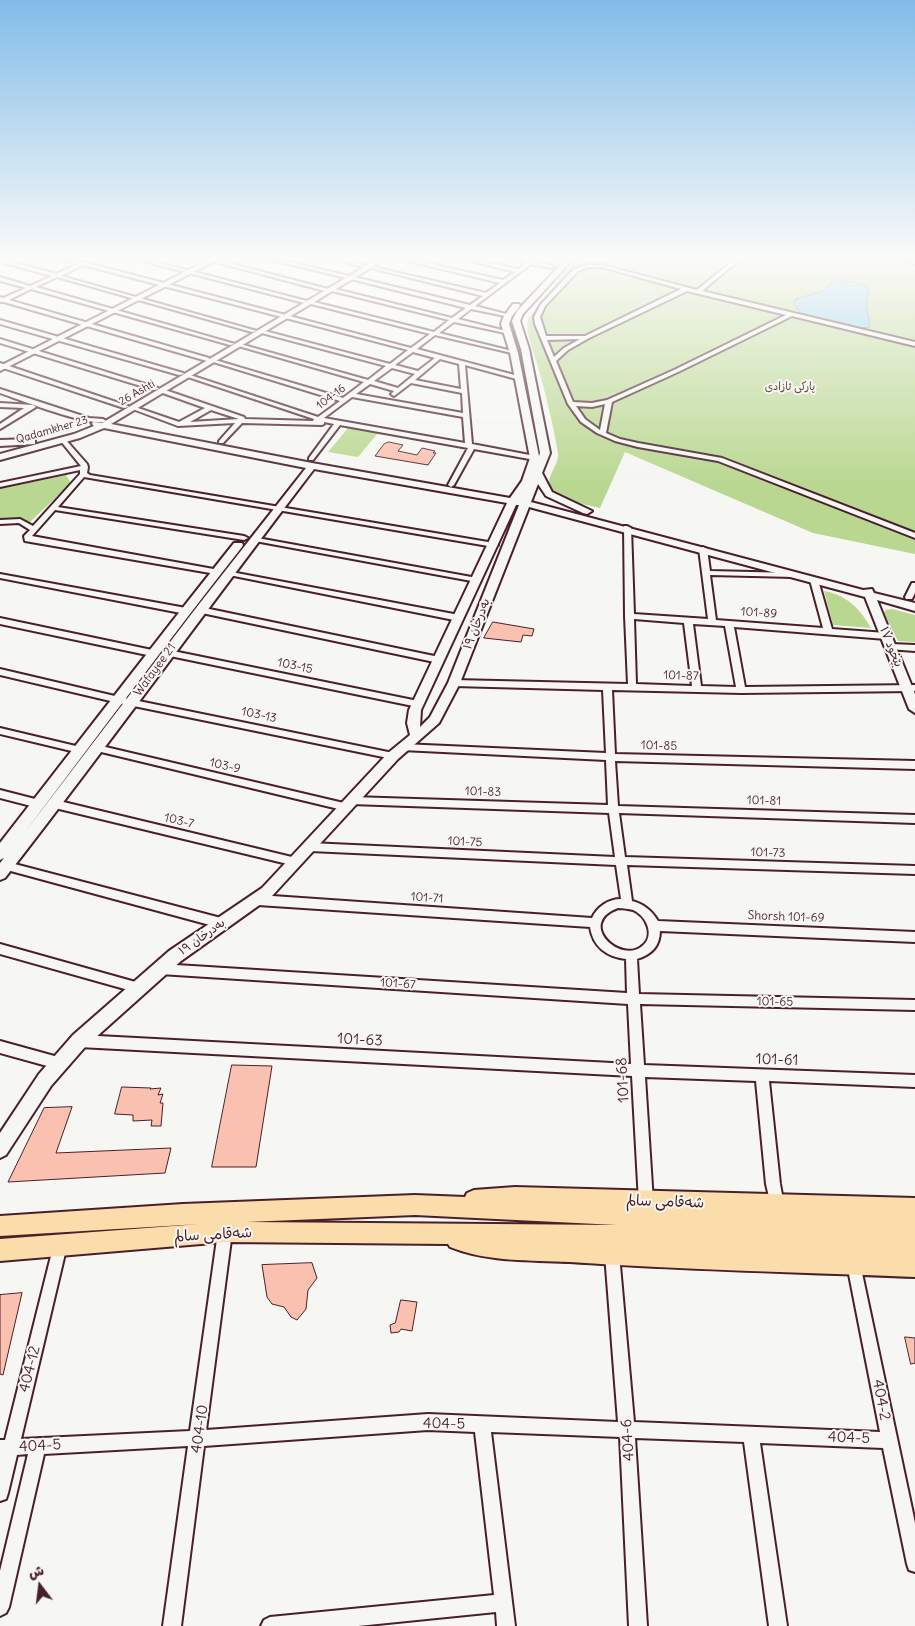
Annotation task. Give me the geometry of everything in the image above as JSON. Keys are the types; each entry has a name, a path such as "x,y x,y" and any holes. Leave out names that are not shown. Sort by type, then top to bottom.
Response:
{"main road":[{"path":"1,367 64,336"},
{"name":"26 Ashti","path":"100,423 133,418 159,390 250,336"},
{"path":"509,336 520,378 536,467 544,488 549,494 597,514"},
{"path":"521,336 545,453 536,467 522,499"},
{"path":"100,423 133,418 309,463 450,485 597,514 868,590 915,607"},
{"path":"77,436 106,432 133,418 309,463 476,496 506,504 508,514"},
{"name":"Qadamkher 23","path":"0,451 13,453 64,440 77,436 100,423"},
{"name":"Qadamkher 23","path":"0,451 43,441 100,423"},
{"name":"Wafayee 21","path":"3,870 97,748 126,701 152,653 186,611 222,573 309,463"},
{"path":"488,492 513,489 536,467"},
{"path":"476,496 522,499 566,513 814,580 912,598"},
{"name":"بەدرخان ١٩","path":"417,736 413,723 418,704 508,514 522,499"},
{"name":"بەدرخان ١٩","path":"0,1149 32,1098 58,1063 79,1041 190,944 258,900 296,862 397,752 435,720 454,683 512,538 522,499"},
{"path":"512,538 530,517 537,513 550,511 566,513"},
{"name":"Wafayee 21","path":"0,854 80,750 168,652 200,610 222,573"},
{"name":"بێخود ١٧","path":"868,590 911,688 915,709"},
{"name":"شەقامی سالم","path":"0,1226 202,1213 415,1205 514,1196 646,1202 915,1208"},
{"name":"شەقامی سالم","path":"415,1205 915,1228"},
{"name":"شەقامی سالم","path":"0,1250 225,1232 627,1235 915,1248"},
{"name":"شەقامی سالم","path":"426,1234 486,1246 612,1254 915,1266"}],"street":[{"path":"47,336 185,375 319,421 338,423"},
{"path":"128,336 344,400"},
{"path":"203,336 398,390"},
{"path":"276,336 419,373"},
{"path":"358,336 520,378"},
{"name":"104-16","path":"319,421 344,400 431,336"},
{"path":"441,336 514,354"},
{"path":"571,404 592,405 609,401 747,336"},
{"path":"880,336 915,344"},
{"path":"587,337 544,338 571,404 582,420 603,433 642,447 692,453 720,460 915,536"},
{"path":"554,361 566,349 587,337"},
{"path":"0,341 159,390 242,420"},
{"path":"385,401 439,357"},
{"path":"450,485 471,446 462,362"},
{"path":"1,367 133,418 182,424 242,420 338,423 471,446 536,467"},
{"path":"410,381 465,392"},
{"path":"0,391 44,407 100,423"},
{"path":"351,395 467,416"},
{"path":"603,433 609,401"},
{"path":"0,405 44,407"},
{"path":"0,427 30,407"},
{"path":"182,424 209,408"},
{"path":"221,442 242,420"},
{"path":"309,463 338,423"},
{"path":"64,440 85,471"},
{"path":"85,471 56,507 28,536 28,539 222,573 459,618"},
{"path":"0,485 85,471 274,508 494,545"},
{"path":"56,507 477,580"},
{"path":"0,522 20,521 34,529"},
{"path":"627,528 632,687"},
{"path":"703,549 712,622"},
{"path":"706,574 799,575"},
{"path":"0,576 186,611"},
{"path":"814,580 828,631"},
{"path":"912,598 915,585"},
{"path":"200,610 439,660"},
{"name":"101-89","path":"629,616 828,631 889,641 915,648"},
{"path":"688,620 697,689"},
{"path":"0,621 152,653"},
{"path":"729,624 741,690"},
{"name":"103-15","path":"168,652 418,704"},
{"name":"103-13","path":"0,672 126,701 397,752"},
{"name":"101-87","path":"454,683 741,690 911,688"},
{"path":"607,687 613,809 627,903"},
{"path":"0,731 80,750"},
{"name":"103-9","path":"97,748 349,804"},
{"name":"101-85","path":"397,752 915,765"},
{"path":"0,794 39,804"},
{"name":"103-7","path":"55,804 296,862"},
{"name":"101-83","path":"349,804 613,809"},
{"name":"101-81","path":"613,809 915,819"},
{"name":"101-75","path":"310,847 620,861"},
{"name":"101-73","path":"620,861 915,870"},
{"path":"3,870 222,923"},
{"name":"101-71","path":"258,900 595,923"},
{"path":"627,903 645,911 655,926 656,934 654,942 641,953 632,955 622,954 604,946 598,939 595,923 602,909 610,905 627,903"},
{"name":"Shorsh 101-69","path":"655,926 915,936"},
{"path":"0,949 139,988"},
{"name":"101-68","path":"632,955 646,1202"},
{"name":"101-67","path":"160,969 635,999"},
{"name":"101-65","path":"635,999 915,1005"},
{"name":"101-63","path":"79,1041 638,1070"},
{"path":"0,1047 58,1063"},
{"name":"101-61","path":"638,1070 915,1081"},
{"path":"762,1076 776,1205"},
{"name":"404-10","path":"172,1626 199,1438 225,1232"},
{"name":"404-12","path":"0,1493 5,1448 60,1245"},
{"name":"404-6","path":"612,1254 627,1430 638,1626"},
{"name":"404-2","path":"854,1264 915,1564"},
{"name":"404-5","path":"5,1448 199,1438 428,1422 889,1440"},
{"path":"482,1424 506,1626"},
{"path":"751,1435 778,1626"},
{"path":"0,1607 38,1446"},
{"path":"270,1626 503,1603"}],"green space":[{"name":"پارکی ئازادی","path":"915,336 915,554 813,533 625,452 600,508 573,502 554,493 549,485 549,480 557,462 558,453 547,399 529,337"},
{"path":"348,428 378,433 358,457 328,452"},
{"path":"66,475 71,483 29,523 0,519 0,489"},
{"path":"824,591 846,599 857,609 871,628 833,625"},
{"path":"892,609 915,615 915,642 898,641 884,613 886,610"}],"building":[{"path":"389,442 403,445 398,451 417,455 422,448 435,451 433,453 436,453 428,465 375,456 384,444"},
{"path":"493,622 534,629 532,636 523,635 521,642 484,638"},
{"path":"232,1065 272,1066 256,1167 212,1167"},
{"path":"122,1087 161,1088 158,1095 163,1094 160,1103 163,1103 161,1126 151,1126 152,1120 133,1121 133,1115 115,1114"},
{"path":"72,1107 56,1153 171,1148 165,1173 8,1182 44,1108"},
{"path":"312,1263 317,1278 308,1290 306,1309 297,1320 291,1317 284,1307 272,1304 267,1297 262,1265"},
{"path":"22,1293 3,1375 0,1374 0,1295"},
{"path":"401,1300 417,1302 412,1331 401,1329 399,1332 391,1333 390,1325 395,1323"},
{"path":"905,1337 915,1338 915,1363 911,1364"}]}
